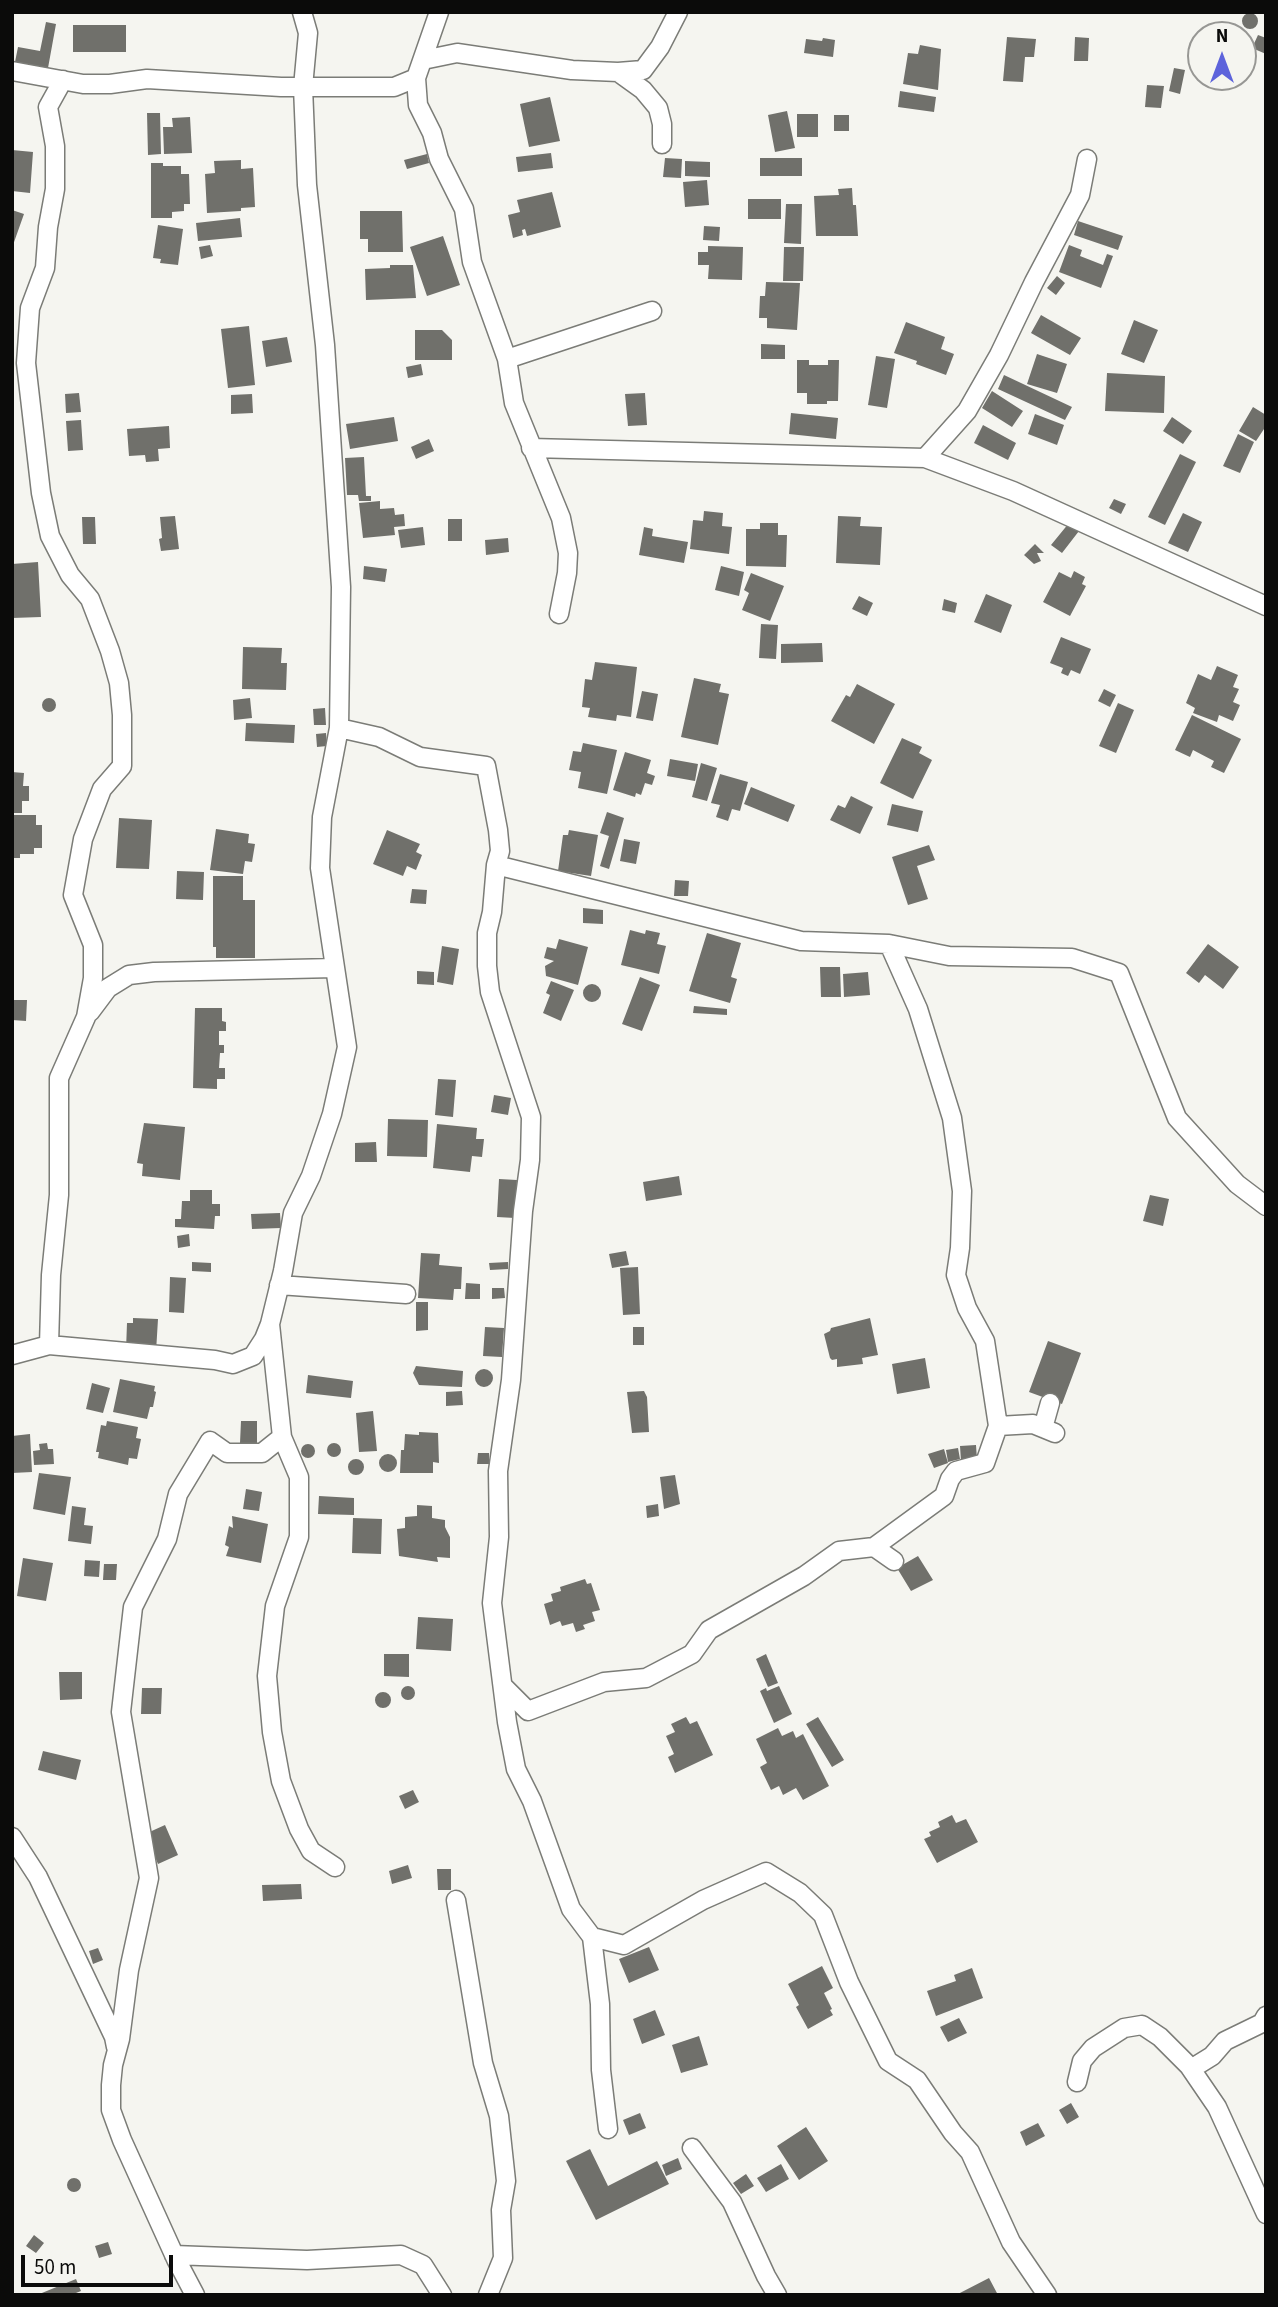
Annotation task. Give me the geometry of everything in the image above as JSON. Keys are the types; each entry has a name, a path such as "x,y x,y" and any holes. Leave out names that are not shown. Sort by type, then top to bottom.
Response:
{"street":[{"path":"12,1355 49,1345 215,1360 233,1364 253,1356 270,1324 293,1213 311,1176 332,1114 347,1047 320,868 322,817 339,728 341,587 325,345 307,185 303,87 308,33 302,12"},
{"path":"439,12 416,78 418,105 432,133 439,159 464,209 472,262 506,359 514,403 561,518 566,537 566,573 559,614"},
{"path":"423,60 457,53 572,70 643,70 660,47 678,12"},
{"path":"12,71 83,84 166,79 224,85 394,87 416,78"},
{"path":"618,72 643,90 658,108 662,124 662,144"},
{"path":"63,80 48,107 55,146 55,189 44,268 30,308 26,363 41,493 50,536 70,575 90,599 116,672 122,715 122,766 103,789 83,839 74,895 93,945 93,978 86,1017"},
{"path":"394,87 418,105"},
{"path":"925,458 967,411 999,355 1080,195 1087,159"},
{"path":"506,359 652,311"},
{"path":"531,449 925,458 1013,491 1266,606"},
{"path":"339,728 379,737 420,757 486,766 500,851 487,933 490,992 531,1117 530,1160 523,1211 511,1380 498,1471 499,1538 492,1603 507,1722 516,1769 533,1801 570,1909 593,1937 600,2004 601,2070 608,2129"},
{"path":"496,865 801,941 889,944 949,956 1072,958 1119,973 1177,1118 1237,1184 1266,1206"},
{"path":"503,1686 528,1712 604,1682 646,1678 692,1654 709,1630 804,1576 839,1551 874,1547 944,1496 956,1471 985,1463 998,1426 985,1341 967,1308 956,1275 962,1191 952,1118 918,1009 889,944"},
{"path":"49,1345 51,1275 59,1195 59,1078 86,1017 108,988 130,975 154,972 335,968"},
{"path":"279,1285 407,1294"},
{"path":"270,1324 282,1437 299,1477 299,1537 275,1606 267,1676 272,1732 281,1781 299,1829 311,1851 335,1867"},
{"path":"998,1426 1033,1424 1049,1431 1051,1403"},
{"path":"195,2295 174,2255 114,2120 111,2085 130,1969 149,1878 121,1712 133,1607 167,1538 178,1494 210,1441 228,1453 262,1453 282,1437"},
{"path":"874,1547 894,1561"},
{"path":"12,1837 38,1877 114,2037 117,2051"},
{"path":"593,1937 624,1945 703,1900 766,1872 800,1893 823,1916 849,1982 888,2062 917,2080 953,2133 970,2152 1011,2242 1047,2295"},
{"path":"456,1900 483,2063 499,2116 506,2181 501,2210 503,2258 488,2295"},
{"path":"1191,2069 1212,2056 1225,2041 1262,2023 1266,2016"},
{"path":"1077,2082 1082,2062 1093,2048 1124,2028 1142,2025 1160,2037 1191,2069 1217,2107 1266,2214"},
{"path":"692,2148 732,2202 777,2295"},
{"path":"174,2255 307,2260 401,2255 423,2265 442,2295"}],"building":[{"path":"1250,13 1258,21 1257,24 1257,21 1242,21 1244,15"},
{"path":"46,22 56,24 48,68 15,62 18,47 40,51"},
{"path":"73,25 126,25 126,52 73,52"},
{"path":"1258,35 1266,38 1266,54 1257,50"},
{"path":"1007,37 1036,39 1034,57 1025,57 1023,82 1003,81"},
{"path":"1075,37 1089,38 1088,61 1074,61"},
{"path":"823,38 835,40 833,57 804,53 806,39 822,41"},
{"path":"920,45 941,49 938,90 903,84 908,53 918,54"},
{"path":"1174,68 1185,70 1180,94 1169,91"},
{"path":"1147,85 1164,86 1161,108 1145,107"},
{"path":"900,91 936,97 934,112 898,107"},
{"path":"550,97 560,141 529,147 520,104"},
{"path":"787,111 795,148 775,152 768,115"},
{"path":"147,113 160,113 161,154 148,155"},
{"path":"797,114 818,114 818,137 797,137"},
{"path":"834,115 849,115 849,131 834,131"},
{"path":"190,117 192,153 164,154 163,127 173,127 172,118"},
{"path":"12,150 33,152 30,193 12,191"},
{"path":"551,153 553,168 518,172 516,157"},
{"path":"427,154 429,163 407,169 404,160"},
{"path":"665,158 682,159 681,178 663,177"},
{"path":"760,158 802,158 802,176 760,176"},
{"path":"241,160 241,169 253,168 255,207 241,208 241,211 207,213 205,174 215,173 214,161"},
{"path":"685,161 710,162 710,177 685,176"},
{"path":"151,163 181,166 181,174 189,174 190,204 184,204 184,211 172,212 172,218 151,218"},
{"path":"707,180 709,205 685,207 683,182"},
{"path":"852,188 858,236 816,236 814,196 839,195 838,189"},
{"path":"552,192 561,227 527,236 525,229 522,230 523,235 513,238 508,215 520,212 517,200"},
{"path":"748,199 781,199 781,219 748,219"},
{"path":"786,204 802,204 801,244 784,243"},
{"path":"12,210 24,214 13,245 12,245"},
{"path":"360,211 402,211 403,252 368,252 368,239 360,239"},
{"path":"240,218 242,237 198,241 196,223"},
{"path":"1078,221 1123,236 1118,250 1074,235"},
{"path":"158,225 183,229 178,265 160,263 161,259 153,258"},
{"path":"704,226 720,227 719,241 703,240"},
{"path":"443,236 460,285 427,296 410,247"},
{"path":"210,245 213,256 201,259 199,247"},
{"path":"1069,245 1082,250 1080,256 1103,265 1107,254 1113,256 1101,288 1059,272"},
{"path":"708,246 743,247 742,280 708,279 709,265 698,265 698,252 708,252"},
{"path":"784,247 804,247 803,281 783,281"},
{"path":"390,265 413,265 416,298 366,300 365,269 390,268"},
{"path":"1057,276 1065,283 1056,295 1047,288"},
{"path":"766,282 800,283 797,330 767,328 767,318 759,318 760,296 765,296"},
{"path":"1041,315 1081,338 1070,355 1031,333"},
{"path":"1134,320 1158,330 1144,363 1121,354"},
{"path":"906,322 945,337 941,349 954,354 946,375 894,353"},
{"path":"249,326 255,385 228,388 221,329"},
{"path":"415,330 442,330 452,340 452,360 415,360"},
{"path":"287,337 292,362 266,367 262,341"},
{"path":"761,344 785,345 785,359 761,359"},
{"path":"1037,354 1067,364 1057,393 1027,384"},
{"path":"876,356 895,359 887,408 868,405"},
{"path":"797,360 809,360 809,365 828,365 828,360 839,360 838,401 807,404 807,393 797,393"},
{"path":"421,364 423,375 408,378 406,367"},
{"path":"1107,373 1165,376 1164,413 1105,411"},
{"path":"1004,375 1072,407 1065,420 998,389"},
{"path":"992,391 1023,411 1012,427 982,408"},
{"path":"79,393 81,412 66,413 65,394"},
{"path":"645,393 647,425 628,426 625,394"},
{"path":"252,394 253,413 231,414 231,395"},
{"path":"1253,407 1266,415 1266,426 1256,441 1239,431"},
{"path":"791,413 838,418 836,439 789,434"},
{"path":"1035,414 1064,425 1057,445 1028,434"},
{"path":"394,417 398,441 350,449 346,424"},
{"path":"1172,417 1192,431 1183,444 1163,431"},
{"path":"81,420 83,450 68,451 66,421"},
{"path":"983,425 1016,443 1008,460 974,443"},
{"path":"169,426 170,448 158,449 159,461 146,462 145,455 129,456 127,429"},
{"path":"1238,434 1254,442 1240,473 1223,466"},
{"path":"429,439 434,451 416,459 411,447"},
{"path":"1180,454 1196,462 1165,525 1148,517"},
{"path":"364,457 366,496 371,496 371,501 359,501 358,495 347,495 345,458"},
{"path":"1114,499 1126,504 1121,514 1109,508"},
{"path":"380,501 380,509 394,508 395,515 404,514 405,526 394,527 395,535 363,538 359,503"},
{"path":"704,511 723,513 722,526 732,527 729,554 690,549 693,520 703,521"},
{"path":"1183,513 1202,522 1188,552 1168,543"},
{"path":"175,516 179,549 161,551 160,517"},
{"path":"838,516 861,517 860,526 882,527 880,565 836,563"},
{"path":"82,517 95,517 96,544 83,544"},
{"path":"448,519 462,519 462,541 448,541"},
{"path":"760,523 778,523 778,535 787,535 786,567 746,566 746,529 760,529"},
{"path":"1069,523 1079,531 1062,553 1051,545"},
{"path":"423,527 425,545 401,548 398,530"},
{"path":"644,527 653,529 652,536 688,542 684,563 639,555"},
{"path":"508,538 509,552 486,555 485,540"},
{"path":"1035,544 1044,553 1037,553 1041,561 1034,564 1024,555"},
{"path":"38,562 41,617 12,618 12,564"},
{"path":"364,566 387,569 385,582 363,579"},
{"path":"721,566 744,572 739,596 715,590"},
{"path":"1074,571 1085,577 1082,584 1086,586 1070,616 1043,602 1059,572 1071,578"},
{"path":"751,573 784,586 770,621 742,610 749,593 744,590"},
{"path":"986,594 1012,605 1001,633 974,622"},
{"path":"859,596 873,603 867,616 852,609"},
{"path":"944,599 957,603 955,613 942,610"},
{"path":"761,624 778,625 776,659 759,658"},
{"path":"1061,637 1091,649 1080,674 1071,670 1068,676 1061,673 1063,668 1050,663"},
{"path":"822,643 823,662 781,663 781,644"},
{"path":"243,647 282,648 281,663 287,663 286,690 242,689"},
{"path":"595,662 637,667 631,717 617,715 616,721 588,717 590,708 582,707 585,679 592,680"},
{"path":"1217,666 1238,675 1233,687 1239,689 1233,702 1240,705 1233,721 1219,715 1217,722 1193,713 1195,708 1186,703 1198,674 1211,680"},
{"path":"694,678 721,684 719,692 729,694 718,745 681,737"},
{"path":"857,684 895,704 874,744 831,721 846,695 850,697"},
{"path":"1104,689 1116,695 1110,707 1098,701"},
{"path":"642,691 658,694 653,721 636,718"},
{"path":"49,698 54,700 54,710 49,712 44,710 42,705 44,700"},
{"path":"250,698 252,718 234,720 233,700"},
{"path":"1118,703 1134,710 1116,753 1099,746"},
{"path":"325,708 326,725 314,725 313,709"},
{"path":"1192,715 1241,739 1224,773 1211,767 1214,761 1193,750 1190,757 1175,750"},
{"path":"246,723 295,725 294,743 245,741"},
{"path":"326,733 327,746 317,747 316,734"},
{"path":"902,738 922,747 919,753 932,760 913,799 880,783"},
{"path":"583,743 617,750 607,794 578,788 581,772 569,770 573,751 581,752"},
{"path":"625,752 651,760 647,773 655,776 652,785 645,783 641,795 636,793 635,797 613,790"},
{"path":"670,759 698,764 695,781 667,776"},
{"path":"701,763 717,768 707,801 692,797"},
{"path":"12,772 24,773 23,786 29,786 29,801 22,801 22,813 12,813"},
{"path":"720,774 748,782 740,811 732,809 728,821 716,817 720,805 711,803"},
{"path":"751,787 795,805 788,822 744,804"},
{"path":"851,796 873,807 860,834 830,820 838,805 845,808"},
{"path":"892,804 923,811 918,832 887,825"},
{"path":"607,812 624,818 609,869 600,866 609,836 600,833"},
{"path":"12,815 36,815 36,825 42,825 42,848 34,848 34,854 20,854 20,858 12,858"},
{"path":"119,818 152,820 149,869 116,868"},
{"path":"216,829 249,834 248,843 255,844 252,862 245,861 243,874 210,870"},
{"path":"387,830 420,844 416,852 422,855 416,870 407,866 403,876 373,864"},
{"path":"569,830 598,835 591,876 558,871 563,835 568,835"},
{"path":"624,839 640,842 636,864 620,861"},
{"path":"929,845 935,860 917,866 928,899 908,905 892,857"},
{"path":"177,871 204,872 203,900 176,899"},
{"path":"213,876 243,876 243,900 255,900 255,958 216,958 216,947 213,947"},
{"path":"675,880 689,881 688,896 674,896"},
{"path":"412,889 427,890 426,904 410,903"},
{"path":"583,908 603,910 603,924 583,923"},
{"path":"630,930 645,934 646,930 660,933 657,944 666,946 659,974 621,965"},
{"path":"707,933 741,943 731,977 737,979 730,1003 689,991"},
{"path":"559,939 588,947 578,985 546,976 545,966 554,961 544,958 547,947 556,949"},
{"path":"1208,944 1239,967 1223,989 1205,975 1199,983 1186,973"},
{"path":"442,946 459,949 453,985 437,982"},
{"path":"820,967 840,967 841,997 821,997"},
{"path":"417,971 434,972 434,985 417,984"},
{"path":"868,972 870,995 844,997 843,974"},
{"path":"640,977 660,985 642,1031 622,1024"},
{"path":"551,981 574,990 561,1021 543,1013 550,995 546,993"},
{"path":"592,984 598,987 601,993 598,999 592,1002 586,999 583,993 586,987"},
{"path":"12,1000 27,1000 26,1021 12,1020"},
{"path":"694,1006 727,1009 727,1015 693,1013"},
{"path":"195,1008 222,1008 222,1021 226,1022 226,1031 219,1031 219,1045 224,1045 224,1053 220,1053 219,1068 225,1068 225,1079 217,1079 217,1089 193,1088"},
{"path":"438,1079 456,1080 453,1117 435,1115"},
{"path":"494,1095 511,1098 508,1115 491,1112"},
{"path":"388,1119 428,1120 427,1157 387,1156"},
{"path":"144,1123 185,1127 180,1180 142,1176 143,1164 137,1163"},
{"path":"437,1124 477,1128 476,1139 484,1139 482,1157 472,1156 470,1172 433,1168"},
{"path":"376,1142 377,1162 355,1162 355,1143"},
{"path":"679,1176 682,1195 646,1201 643,1182"},
{"path":"499,1179 517,1180 515,1218 497,1217"},
{"path":"190,1190 212,1190 212,1204 220,1204 220,1216 215,1216 214,1229 175,1227 175,1219 181,1219 182,1201 190,1201"},
{"path":"1150,1195 1169,1199 1163,1226 1143,1221"},
{"path":"280,1213 281,1228 252,1229 251,1214"},
{"path":"189,1234 190,1246 178,1248 177,1236"},
{"path":"626,1251 629,1265 612,1268 609,1254"},
{"path":"421,1253 440,1254 439,1265 462,1267 461,1289 454,1289 453,1300 418,1298"},
{"path":"192,1262 211,1263 211,1272 192,1271"},
{"path":"508,1262 508,1269 490,1270 489,1263"},
{"path":"638,1267 640,1314 623,1315 620,1268"},
{"path":"170,1277 186,1278 184,1313 169,1312"},
{"path":"466,1283 480,1284 480,1299 465,1299"},
{"path":"492,1288 504,1288 505,1298 492,1299"},
{"path":"416,1302 428,1302 428,1330 416,1331"},
{"path":"133,1318 158,1319 156,1352 126,1350 127,1323 133,1323"},
{"path":"870,1318 878,1355 862,1358 863,1364 837,1367 837,1359 830,1358 824,1334 831,1328"},
{"path":"485,1327 504,1328 502,1357 483,1356"},
{"path":"633,1327 644,1327 644,1345 633,1345"},
{"path":"1048,1341 1081,1353 1062,1404 1029,1392"},
{"path":"925,1358 930,1388 897,1394 892,1364"},
{"path":"416,1366 463,1371 462,1387 419,1385 413,1373"},
{"path":"484,1369 490,1372 493,1378 490,1384 484,1387 478,1384 475,1378 478,1372"},
{"path":"308,1375 353,1381 351,1398 306,1393"},
{"path":"120,1379 155,1386 153,1407 150,1407 147,1419 113,1412"},
{"path":"92,1383 110,1388 103,1413 86,1409"},
{"path":"462,1391 463,1405 446,1406 446,1392"},
{"path":"644,1391 647,1397 649,1432 632,1433 627,1392"},
{"path":"373,1411 377,1451 359,1452 356,1413"},
{"path":"107,1421 138,1427 136,1438 141,1439 137,1459 129,1458 128,1465 98,1458 99,1452 96,1452 101,1425 106,1426"},
{"path":"241,1421 257,1421 257,1444 240,1443"},
{"path":"419,1432 438,1433 439,1463 433,1462 433,1473 400,1473 405,1434 419,1435"},
{"path":"30,1434 32,1472 12,1473 12,1436"},
{"path":"47,1443 48,1449 53,1449 54,1464 34,1465 33,1451 40,1450 39,1444"},
{"path":"331,1443 337,1443 341,1450 337,1457 331,1457 327,1453 327,1447"},
{"path":"308,1444 313,1446 313,1456 308,1458 303,1456 301,1451 303,1446"},
{"path":"976,1445 977,1460 961,1461 960,1446"},
{"path":"958,1448 960,1459 948,1462 946,1450"},
{"path":"944,1449 948,1463 934,1468 928,1454"},
{"path":"478,1453 489,1453 489,1464 477,1464"},
{"path":"384,1454 392,1454 397,1463 395,1470 384,1472 379,1467 379,1459"},
{"path":"356,1459 362,1461 362,1473 356,1475 350,1473 348,1467 350,1461"},
{"path":"39,1473 71,1477 65,1515 33,1509"},
{"path":"675,1475 680,1504 664,1509 660,1477"},
{"path":"246,1489 262,1492 259,1511 243,1509"},
{"path":"319,1496 354,1498 354,1515 318,1514"},
{"path":"658,1504 659,1516 647,1518 646,1506"},
{"path":"417,1505 432,1506 432,1518 445,1520 450,1537 450,1558 437,1557 438,1562 399,1556 397,1529 405,1528 405,1517 417,1516"},
{"path":"72,1506 86,1508 84,1525 93,1526 91,1544 68,1541"},
{"path":"232,1516 268,1524 261,1563 226,1556 229,1526 233,1528"},
{"path":"353,1518 382,1519 381,1554 352,1553"},
{"path":"918,1556 933,1580 911,1591 897,1568"},
{"path":"23,1558 53,1563 46,1601 17,1596"},
{"path":"85,1560 100,1561 99,1577 84,1576"},
{"path":"104,1564 117,1564 116,1580 103,1580"},
{"path":"585,1579 587,1584 591,1583 600,1610 592,1612 595,1621 583,1625 585,1629 576,1632 573,1623 562,1626 560,1621 550,1625 544,1604 553,1601 551,1594 561,1591 560,1587"},
{"path":"418,1617 453,1619 451,1651 416,1649"},
{"path":"384,1654 409,1654 409,1677 384,1676"},
{"path":"766,1654 778,1683 768,1687 756,1659"},
{"path":"59,1672 82,1672 82,1699 60,1700"},
{"path":"405,1686 411,1686 415,1693 411,1700 405,1700 401,1696 401,1690"},
{"path":"779,1686 792,1714 774,1723 760,1691"},
{"path":"142,1688 162,1688 161,1714 141,1714"},
{"path":"383,1692 389,1694 389,1706 383,1708 377,1706 375,1700 377,1694"},
{"path":"686,1717 690,1724 697,1721 713,1755 675,1773 668,1757 674,1754 666,1736 675,1732 671,1724"},
{"path":"818,1717 844,1760 832,1767 806,1724"},
{"path":"778,1728 782,1736 793,1731 796,1738 803,1734 829,1786 803,1800 796,1788 783,1795 779,1786 771,1790 760,1767 767,1763 756,1739"},
{"path":"43,1751 81,1760 76,1780 38,1770"},
{"path":"413,1790 419,1802 405,1809 399,1796"},
{"path":"952,1815 956,1823 966,1819 978,1842 937,1863 924,1839 931,1836 929,1832 940,1827 938,1822"},
{"path":"165,1825 178,1855 158,1864 145,1834"},
{"path":"408,1865 412,1878 392,1884 389,1871"},
{"path":"437,1869 451,1869 451,1890 438,1890"},
{"path":"301,1884 302,1899 263,1901 262,1885"},
{"path":"649,1947 659,1970 629,1983 619,1959"},
{"path":"98,1948 103,1960 93,1964 89,1951"},
{"path":"822,1966 833,1988 824,1993 833,2015 808,2029 788,1984"},
{"path":"972,1968 983,1998 936,2016 927,1991 956,1981 954,1975"},
{"path":"655,2010 665,2035 642,2044 633,2019"},
{"path":"959,2018 967,2033 948,2042 940,2027"},
{"path":"699,2036 708,2065 681,2073 672,2045"},
{"path":"1071,2103 1079,2117 1067,2124 1059,2110"},
{"path":"640,2113 646,2128 629,2135 623,2120"},
{"path":"1038,2123 1045,2136 1026,2146 1020,2132"},
{"path":"806,2127 828,2161 799,2180 777,2146"},
{"path":"590,2149 608,2186 657,2161 669,2184 596,2220 566,2161"},
{"path":"678,2158 682,2169 666,2176 662,2165"},
{"path":"781,2164 789,2179 766,2192 757,2178"},
{"path":"746,2174 754,2186 741,2194 733,2183"},
{"path":"71,2178 77,2178 81,2185 77,2192 71,2192 67,2188 67,2182"},
{"path":"34,2235 44,2243 36,2253 26,2246"},
{"path":"108,2242 112,2254 99,2258 95,2246"},
{"path":"989,2278 998,2295 956,2295"},
{"path":"76,2279 81,2291 71,2295 37,2295"}]}
